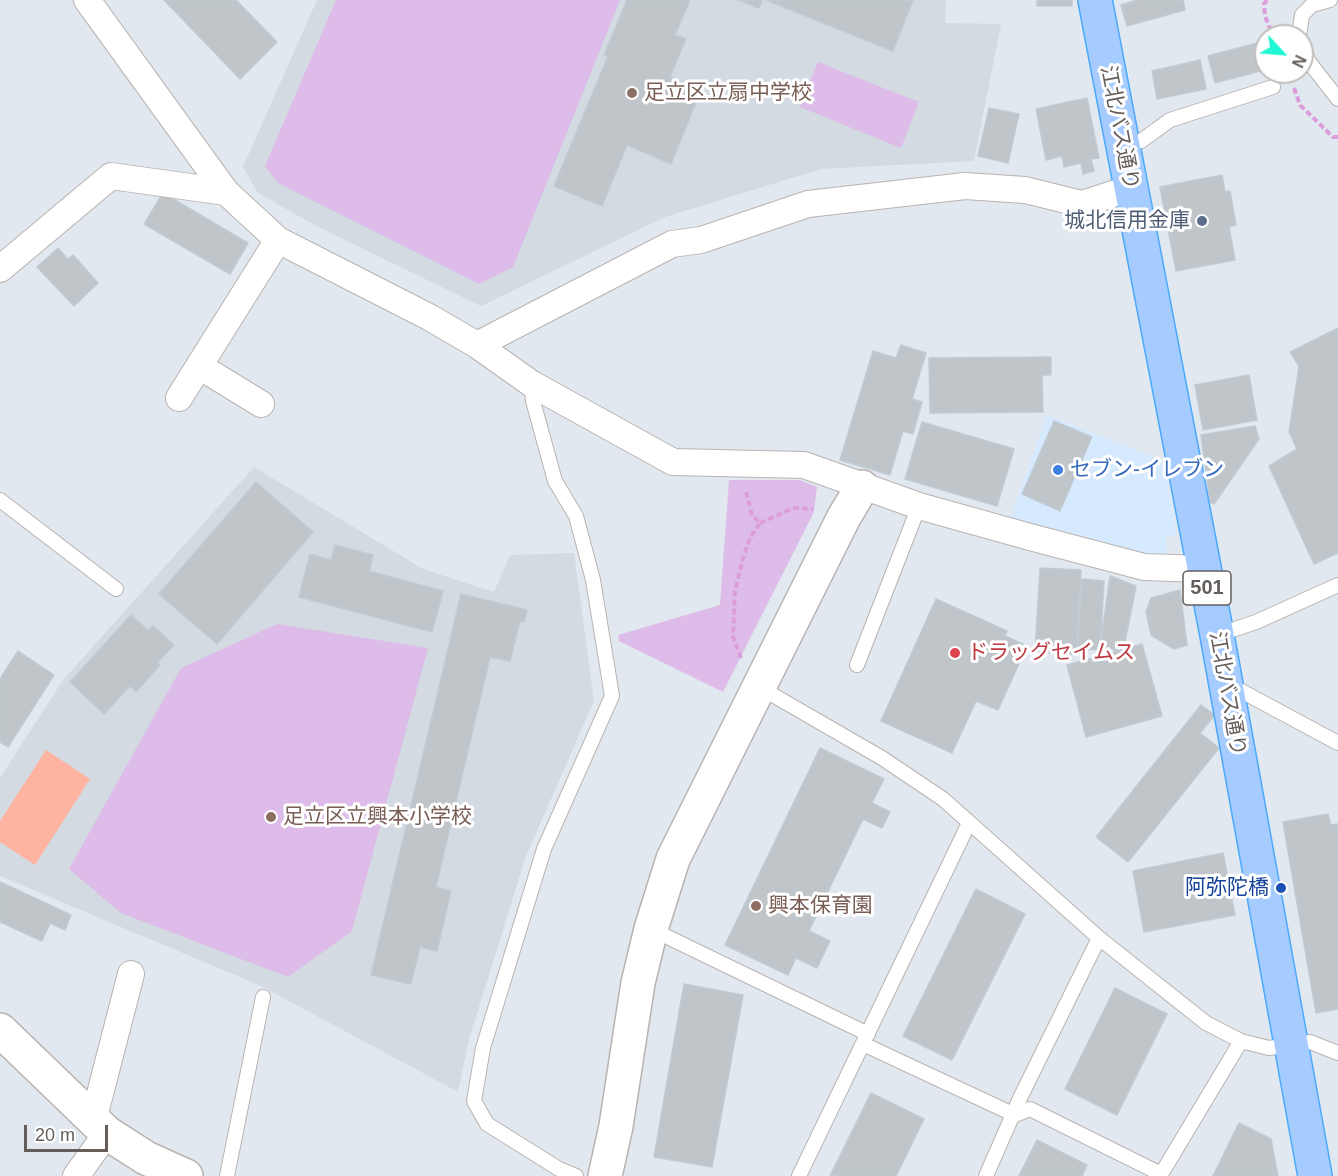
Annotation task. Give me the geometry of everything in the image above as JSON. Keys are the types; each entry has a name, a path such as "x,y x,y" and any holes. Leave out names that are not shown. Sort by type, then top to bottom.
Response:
{"main road":[{"name":"江北バス通り","path":"1095,0 1217,635 1315,1176"}],"street":[{"path":"87,0 225,192 278,240 429,317 477,345 532,384 673,462 804,465 919,506 1144,567 1203,570"},
{"path":"0,269 111,177 225,192"},
{"path":"477,345 672,244 701,240 808,204 965,186 1025,190 1082,204 1131,188"},
{"path":"179,398 278,240"},
{"path":"199,366 261,404"},
{"path":"605,1176 616,1126 639,983 651,929 673,859 751,674 862,487"},
{"path":"76,1176 100,1127 131,975"},
{"path":"0,1030 100,1127 146,1158 186,1176"}],"lane":[{"path":"1301,24 1302,15 1312,5 1330,0"},
{"path":"1314,68 1338,99"},
{"path":"1122,146 1141,141 1170,120 1273,87"},
{"path":"532,384 533,401 555,480 576,516 593,580 612,696 544,849 483,1048 474,1101 487,1124 559,1169 576,1176"},
{"path":"0,500 116,589"},
{"path":"857,665 919,506"},
{"path":"1217,635 1256,622 1338,585"},
{"path":"751,674 943,799 1099,938 1206,1023 1241,1041 1269,1048 1310,1042 1338,1053"},
{"path":"1225,682 1338,743"},
{"path":"800,1176 969,823"},
{"path":"651,929 1015,1115 1030,1109 1161,1175 1241,1041"},
{"path":"986,1176 1015,1115 1021,1096 1099,938"},
{"path":"228,1176 263,997"}],"path":[{"path":"1267,0 1264,4 1268,24"},
{"path":"1292,84 1300,105 1333,137 1338,137"},
{"path":"745,484 752,515 760,523"},
{"path":"751,674 737,653 733,637 735,591 750,538 760,523 794,508 820,510"}],"shaded area":[{"name":"足立区立扇中学校","path":"317,0 946,0 945,23 1001,24 974,161 821,169 665,217 481,306 316,226 258,193 243,167"},
{"path":"336,0 620,0 513,267 479,284 278,183 265,166"},
{"path":"818,62 919,102 901,148 800,107"},
{"path":"1047,415 1164,461 1177,537 1166,536 1167,554 1138,553 1009,522"},
{"name":"足立区立興本小学校","path":"254,467 423,569 494,592 510,555 574,553 594,701 526,856 469,1039 458,1092 261,986 0,876 0,778 63,680"},
{"path":"729,480 800,480 817,487 814,512 723,692 619,641 618,635 720,605"},
{"path":"277,624 428,648 352,931 288,977 121,913 69,869 181,668"},
{"path":"46,750 90,779 35,865 0,842 0,821"}],"building":[{"path":"164,0 236,0 277,42 240,79"},
{"path":"627,0 690,0 675,35 686,39 670,77 701,90 671,164 627,145 602,206 554,186 608,56 604,55"},
{"path":"738,0 762,0 759,8"},
{"path":"766,0 913,0 893,51"},
{"path":"1037,0 1072,0 1072,6 1037,6"},
{"path":"1137,0 1183,0 1185,10 1127,26 1121,5"},
{"path":"1254,44 1254,73 1215,83 1208,56"},
{"path":"1200,60 1206,89 1157,99 1152,71"},
{"path":"1087,98 1099,158 1091,159 1094,171 1083,174 1081,163 1064,167 1062,156 1046,160 1036,109"},
{"path":"989,108 1019,114 1008,163 978,156"},
{"path":"1222,175 1225,192 1230,191 1236,225 1229,227 1235,260 1176,271 1160,187"},
{"path":"163,193 248,243 230,274 144,224"},
{"path":"58,248 68,259 73,255 98,283 74,306 37,267"},
{"path":"1338,328 1338,553 1314,564 1269,466 1297,449 1289,432 1299,366 1290,352"},
{"path":"901,345 926,353 912,399 922,402 913,434 903,431 890,475 840,460 873,351 896,358"},
{"path":"1051,357 1051,375 1042,375 1043,412 930,413 929,358"},
{"path":"1249,375 1257,420 1203,430 1195,385"},
{"path":"1054,421 1092,437 1060,511 1022,494"},
{"path":"922,422 1014,449 997,506 905,479"},
{"path":"1255,426 1259,439 1214,504 1210,502 1201,435"},
{"path":"256,482 313,532 217,644 159,594"},
{"path":"335,545 373,555 369,571 443,591 432,632 299,597 310,554 331,560"},
{"path":"1040,568 1081,570 1076,655 1035,652"},
{"path":"1110,576 1136,586 1125,642 1116,650 1100,647"},
{"path":"1082,579 1104,581 1100,650 1077,649"},
{"path":"1180,590 1187,645 1174,649 1151,635 1146,612 1151,598"},
{"path":"461,594 527,610 524,622 520,621 510,661 490,657 436,887 451,891 437,951 420,947 411,984 371,975"},
{"path":"936,599 1007,631 1005,636 1027,646 998,710 976,701 952,753 881,721"},
{"path":"131,615 148,630 153,626 174,645 157,663 160,665 136,692 130,686 104,714 70,682"},
{"path":"1142,644 1162,716 1086,737 1067,665"},
{"path":"18,651 54,675 8,747 0,742 0,679"},
{"path":"1201,705 1215,715 1200,733 1219,748 1128,862 1096,837"},
{"path":"820,748 884,779 872,803 890,812 882,828 863,819 809,931 830,941 817,968 796,958 788,975 725,945"},
{"path":"1328,814 1331,825 1338,824 1338,1009 1316,1013 1283,822"},
{"path":"1223,853 1235,915 1144,932 1133,871"},
{"path":"0,882 71,915 65,930 50,923 42,941 0,922"},
{"path":"976,889 1025,914 952,1060 903,1036"},
{"path":"684,984 743,995 712,1167 654,1157"},
{"path":"1115,988 1167,1014 1117,1115 1065,1089"},
{"path":"871,1093 924,1119 896,1176 830,1176"},
{"path":"1239,1123 1271,1139 1278,1176 1213,1176"},
{"path":"1037,1140 1087,1165 1082,1176 1019,1176"}],"place":[{"name":"足立区立扇中学校","path":"632,93"},
{"name":"城北信用金庫","path":"1202,221"},
{"name":"セブン-イレブン","path":"1058,470"},
{"name":"ドラッグセイムス","path":"955,653"},
{"name":"足立区立興本小学校","path":"271,817"},
{"name":"阿弥陀橋","path":"1281,888"},
{"name":"興本保育園","path":"756,906"}]}
